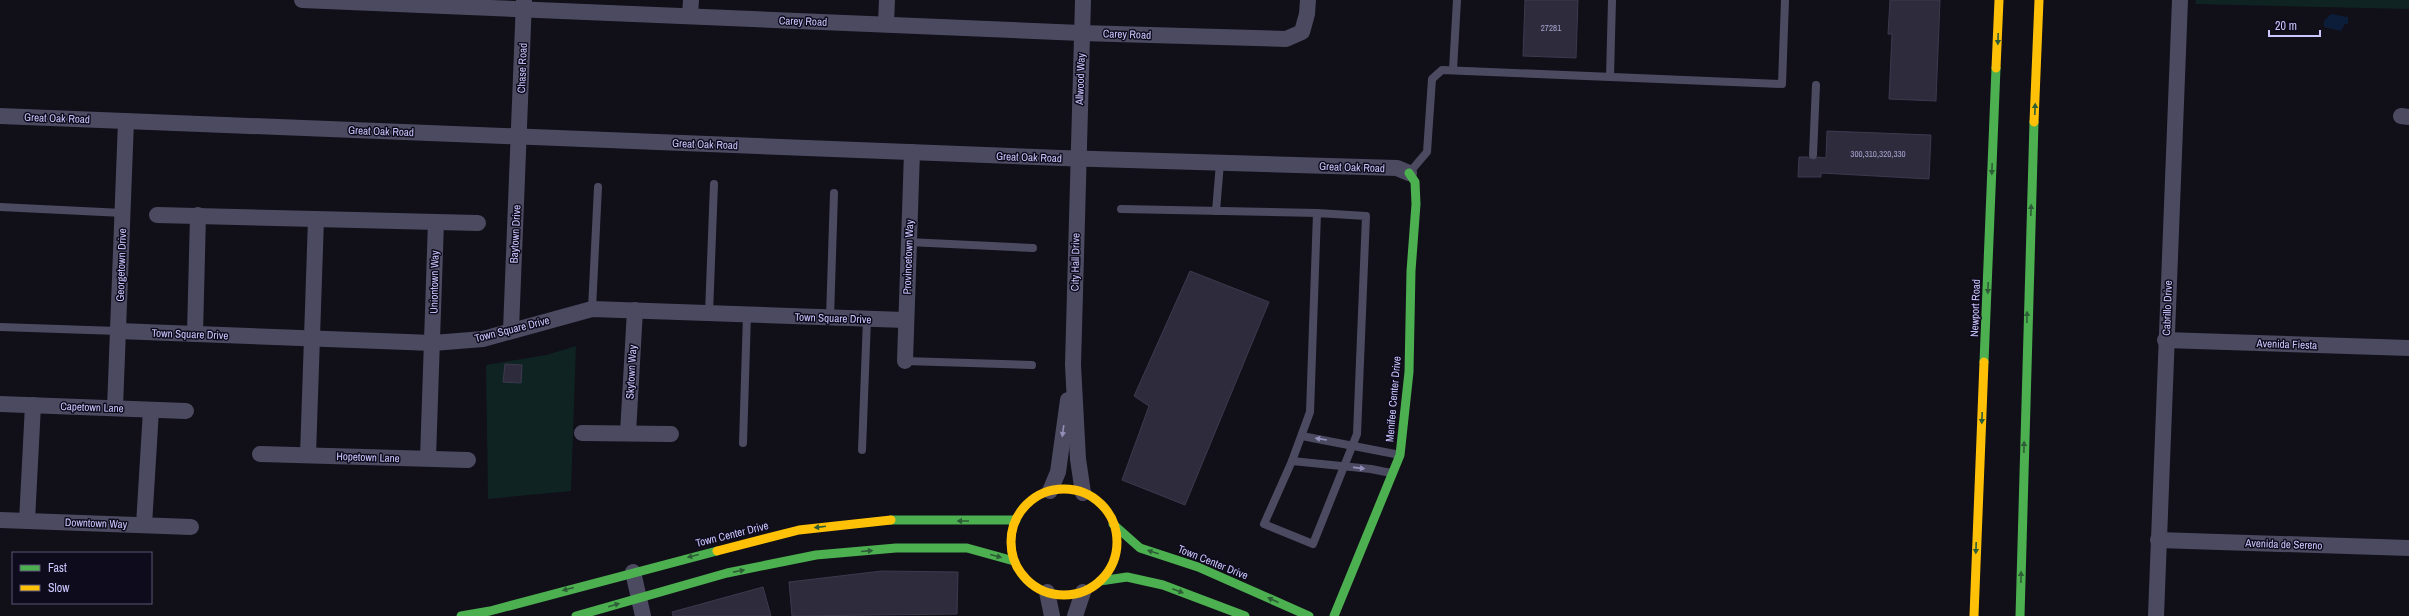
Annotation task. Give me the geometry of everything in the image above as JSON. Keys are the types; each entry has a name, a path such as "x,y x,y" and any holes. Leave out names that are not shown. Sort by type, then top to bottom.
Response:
{"street":[{"name":"Carey Road","path":"302,0 524,5 690,16 1081,33 1286,39 1302,32 1307,14 1308,0"},
{"path":"690,16 691,0"},
{"path":"886,24 887,0"},
{"name":"Allwood Way","path":"1077,159 1083,0"},
{"name":"Newport Road","path":"1974,616 1999,0"},
{"path":"2020,616 2029,249 2039,0"},
{"name":"Cabrillo Drive","path":"2156,616 2165,340 2180,0"},
{"name":"Chase Road","path":"520,137 524,5"},
{"name":"Great Oak Road","path":"0,116 1077,159 1397,168 1409,173"},
{"name":"Georgetown Drive","path":"115,408 126,121"},
{"name":"Baytown Drive","path":"511,330 520,137"},
{"name":"Provincetown Way","path":"905,361 905,320 912,152"},
{"name":"City Hall Drive","path":"1077,159 1073,365 1078,459 1083,493"},
{"name":"Menifee Center Drive","path":"1334,616 1400,455 1408,372 1411,272 1416,204 1416,182 1409,173"},
{"path":"157,214 478,223"},
{"path":"195,334 198,216"},
{"path":"308,455 316,219"},
{"name":"Uniontown Way","path":"433,343 436,222"},
{"name":"Town Square Drive","path":"118,331 433,343 483,339 511,330 592,309 905,320"},
{"name":"Skytown Way","path":"628,433 635,310"},
{"name":"Avenida Fiesta","path":"2165,340 2409,348"},
{"path":"428,458 433,343"},
{"name":"City Hall Drive","path":"1050,491 1058,472 1073,365"},
{"name":"Capetown Lane","path":"0,404 186,411"},
{"path":"27,521 33,405"},
{"path":"144,525 151,410"},
{"path":"582,432 671,434"},
{"name":"Hopetown Lane","path":"260,454 468,460"},
{"name":"Town Center Drive","path":"1245,616 1163,585 1127,577 1100,582 1083,592 1068,595 1047,592 1027,580 1014,561 1012,540 1016,520 1030,502 1050,491 1067,490 1083,493 1104,508 1114,524 1140,548 1198,567 1309,616"},
{"name":"Downtown Way","path":"0,520 191,527"},
{"name":"Town Center Drive","path":"461,616 490,611 633,572 799,530 878,520 1016,520"},
{"name":"Town Center Drive","path":"1100,582 1109,569 1115,555 1117,540 1114,524"},
{"name":"Avenida de Sereno","path":"2158,540 2409,548"},
{"path":"576,616 727,573 816,555 896,548 967,548 1014,561"},
{"path":"633,572 643,616"},
{"path":"1047,592 1052,616"},
{"path":"1075,616 1083,592"}],"lane":[{"path":"1453,70 1457,0"},
{"path":"1610,77 1612,0"},
{"path":"1409,173 1427,152 1432,79 1442,70 1782,84 1785,0"},
{"path":"1813,155 1816,85"},
{"path":"1216,211 1220,163"},
{"path":"709,313 714,184"},
{"path":"592,309 598,187"},
{"path":"830,318 834,193"},
{"path":"0,207 123,213"},
{"path":"1120,209 1317,213 1366,216 1357,434 1313,544 1264,524 1292,461 1310,412 1317,213"},
{"path":"908,242 1033,248"},
{"path":"743,443 747,314"},
{"path":"862,450 867,319"},
{"path":"0,327 118,331"},
{"path":"905,361 1032,365"},
{"path":"1302,436 1352,444 1400,455"},
{"path":"1292,461 1344,466 1393,474"}],"green space":[{"path":"2196,0 2409,0 2409,9 2195,4"},
{"path":"576,346 571,491 488,499 486,365 546,355"}],"water":[{"path":"2331,14 2348,17 2348,24 2345,24 2341,31 2324,27 2324,21"}],"building":[{"path":"1525,0 1578,0 1576,58 1523,56"},
{"path":"1890,0 1940,0 1936,101 1889,99 1892,34 1888,34"},
{"path":"1827,131 1931,135 1929,179 1821,173 1821,177 1798,177 1799,157 1808,157 1813,160 1818,157 1826,158"},
{"path":"1190,271 1269,302 1185,505 1122,480 1149,406 1134,396"},
{"path":"505,364 522,365 521,383 503,382"},
{"path":"882,571 958,572 957,614 792,616 789,582"},
{"path":"763,587 771,616 673,616 672,612"}],"traffic: fast":[{"path":"1984,362 1996,68"},
{"path":"2020,616 2034,122"},
{"path":"1334,616 1400,455 1409,372 1411,271 1416,204 1415,182 1409,173"},
{"path":"891,520 1016,520"},
{"path":"1113,524 1140,548 1198,567 1309,616"},
{"path":"576,616 727,573 816,555 896,548 967,548 1014,561"},
{"path":"461,616 490,611 717,551"},
{"path":"1100,581 1127,577 1163,585 1245,616"}],"traffic: slow":[{"path":"1996,68 1999,0"},
{"path":"2034,122 2039,0"},
{"path":"1974,616 1984,362"},
{"path":"1064,489 1084,493 1101,505 1113,522 1117,542 1113,562 1101,579 1084,591 1064,595 1044,591 1027,579 1015,562 1011,542 1015,522 1027,505 1044,493 1064,489"},
{"path":"717,551 799,530 891,520"}]}
